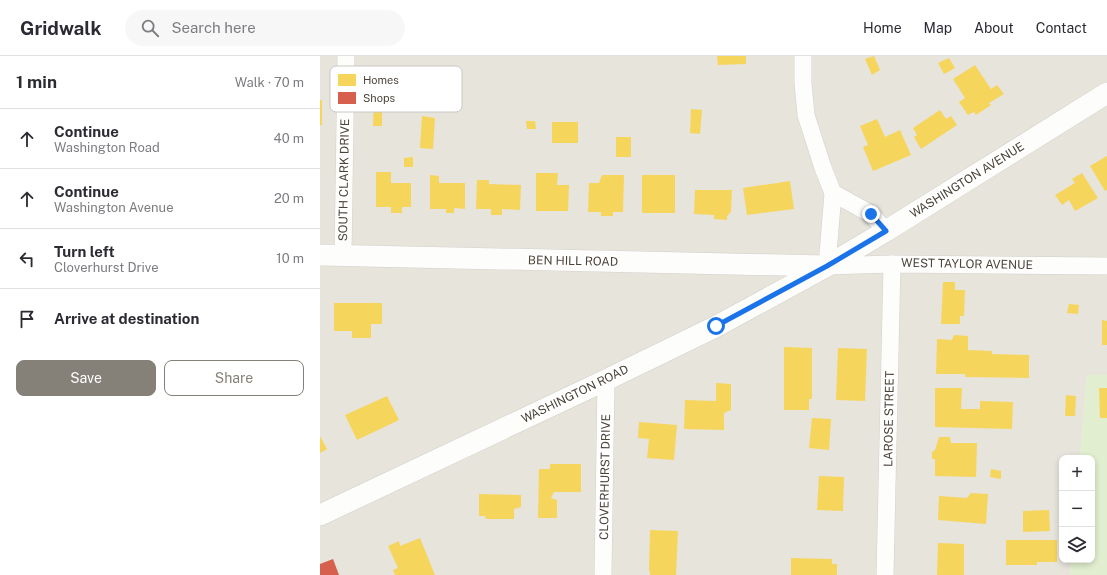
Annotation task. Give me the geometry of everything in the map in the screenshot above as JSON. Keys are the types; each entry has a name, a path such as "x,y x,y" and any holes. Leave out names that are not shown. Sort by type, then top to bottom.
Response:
{"street":[{"name":"SOUTH CLARK DRIVE","path":"346,56 346,66"},
{"path":"803,56 803,83 806,115 823,168 833,193 827,266"},
{"name":"WASHINGTON AVENUE","path":"827,266 886,231 1107,93"},
{"name":"SOUTH CLARK DRIVE","path":"343,256 345,112"},
{"path":"833,193 871,214 886,231"},
{"name":"BEN HILL ROAD","path":"320,255 827,266"},
{"name":"WEST TAYLOR AVENUE","path":"827,266 892,264 1107,266"},
{"name":"LAROSE STREET","path":"885,575 892,264"},
{"name":"WASHINGTON ROAD","path":"320,515 606,380 716,326 827,266"},
{"name":"CLOVERHURST DRIVE","path":"604,575 606,380"}],"shaded area":[{"path":"320,56 1107,56 1107,375 1087,375 1080,455 1059,455 1059,563 1071,563 1070,575 320,575"}],"green space":[{"path":"1087,375 1107,375 1107,575 1070,575 1071,563 1095,563 1095,455 1080,455"}],"building: Homes":[{"path":"717,56 746,56 746,64 718,65"},
{"path":"874,56 880,70 872,75 865,59"},
{"path":"949,58 955,68 944,74 938,63"},
{"path":"975,65 991,89 997,85 1004,94 989,103 991,105 976,115 974,112 968,115 959,102 965,98 953,79"},
{"path":"320,100 322,100 322,125 320,125"},
{"path":"691,109 702,110 700,134 690,133"},
{"path":"940,110 946,119 951,116 957,125 921,149 914,137 917,135 913,128"},
{"path":"374,112 382,112 382,126 373,126"},
{"path":"422,116 435,118 433,149 420,148"},
{"path":"877,119 885,137 900,130 911,155 873,171 863,147 868,145 860,126"},
{"path":"526,121 535,121 536,129 527,129"},
{"path":"552,122 578,122 578,143 552,143"},
{"path":"616,137 631,137 631,157 616,157"},
{"path":"1107,156 1107,190 1105,191 1090,166"},
{"path":"413,157 413,167 404,167 404,158"},
{"path":"376,172 391,172 391,183 411,183 411,207 402,207 402,213 391,213 391,207 376,207"},
{"path":"536,173 558,173 557,185 569,185 568,211 536,211"},
{"path":"1082,173 1098,198 1075,211 1069,200 1062,205 1055,195 1075,183 1072,179"},
{"path":"430,175 439,176 439,183 465,183 465,209 454,208 454,213 446,213 446,209 430,209"},
{"path":"602,175 624,175 623,212 613,212 613,216 601,216 601,212 588,212 589,183 599,183"},
{"path":"642,175 675,175 675,213 642,213"},
{"path":"477,180 489,180 489,184 521,185 520,210 502,209 502,215 491,215 491,209 476,209"},
{"path":"790,181 794,209 747,215 743,188"},
{"path":"695,190 732,190 731,212 727,216 727,220 714,219 714,215 694,214"},
{"path":"943,282 955,282 955,290 965,290 964,316 960,316 960,324 941,324"},
{"path":"334,303 382,303 382,324 371,324 371,338 352,338 352,331 334,331"},
{"path":"1069,304 1079,305 1078,314 1067,313"},
{"path":"1102,320 1107,321 1107,345 1102,345"},
{"path":"954,335 968,336 968,350 992,351 992,354 1029,355 1029,378 965,377 965,374 936,374 937,339 952,340"},
{"path":"784,347 812,348 812,399 809,399 809,410 784,410"},
{"path":"838,348 867,349 865,401 836,400"},
{"path":"716,383 731,384 731,410 724,413 724,430 684,429 685,400 716,401"},
{"path":"935,388 962,388 961,409 980,409 980,401 1013,402 1012,429 935,427"},
{"path":"1099,388 1107,388 1107,418 1100,418"},
{"path":"1066,395 1076,396 1075,416 1065,416"},
{"path":"387,396 399,420 357,440 345,415"},
{"path":"812,418 831,419 829,450 809,448"},
{"path":"639,422 677,425 674,460 647,458 649,439 638,438"},
{"path":"320,436 327,449 320,453"},
{"path":"939,437 950,437 951,443 977,443 976,477 935,476 935,459 932,459 932,452 935,450"},
{"path":"550,464 581,464 581,492 554,492 551,498 557,500 557,518 538,518 539,469 550,469"},
{"path":"991,469 1001,471 1001,479 990,477"},
{"path":"819,476 844,477 843,511 817,510"},
{"path":"971,493 988,494 986,524 938,520 939,496 967,498"},
{"path":"479,494 521,495 521,507 514,509 514,519 486,519 485,516 479,516"},
{"path":"1049,510 1050,531 1023,532 1023,511"},
{"path":"650,530 678,531 676,575 650,575"},
{"path":"420,538 435,575 395,575 393,570 398,568 388,546 399,541 400,546"},
{"path":"1006,540 1057,540 1057,562 1037,562 1037,565 1006,565"},
{"path":"938,543 964,544 964,575 937,575"},
{"path":"791,558 832,559 832,564 837,564 837,575 791,575"}],"building: Shops":[{"path":"333,559 339,575 320,575 320,564"}],"route":[{"path":"716,326 827,266 886,231 871,214"}]}
